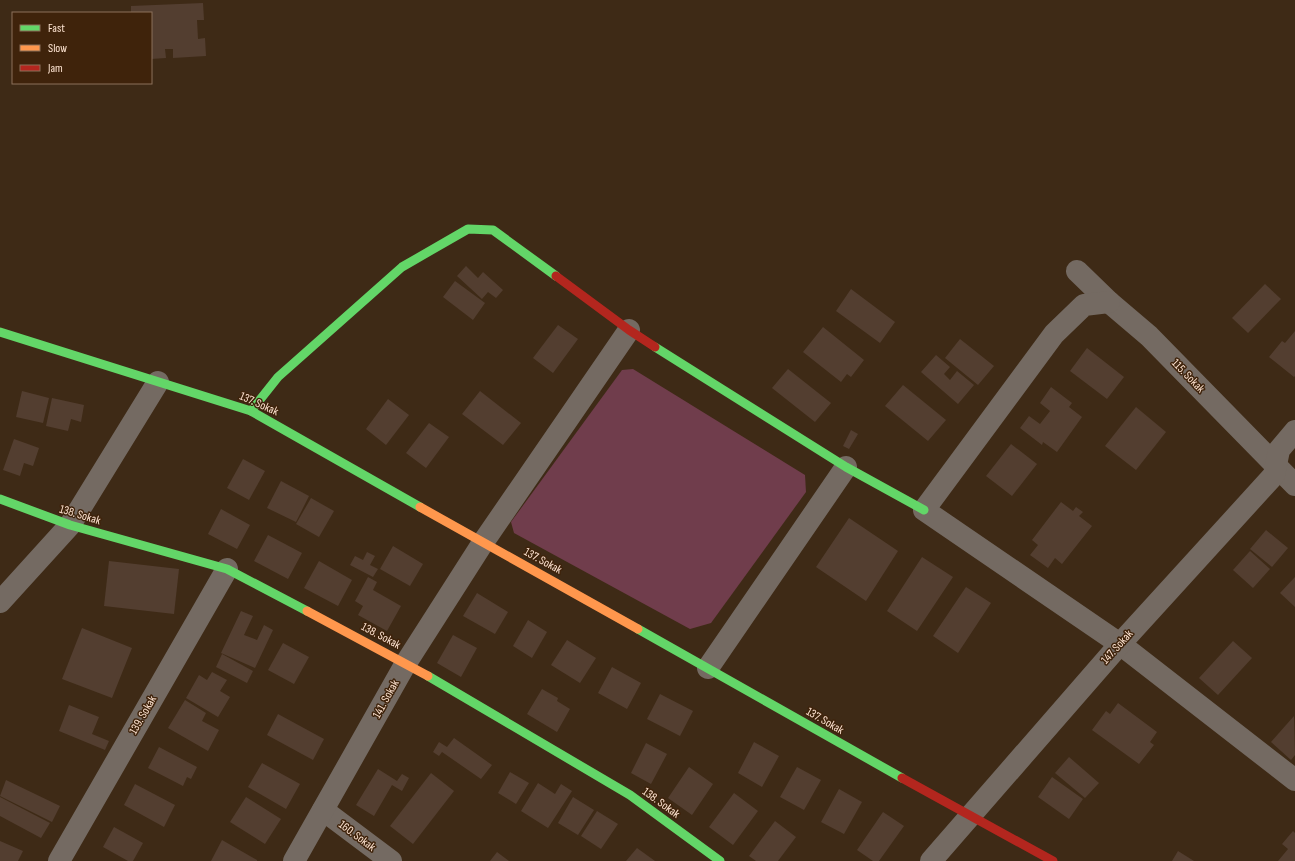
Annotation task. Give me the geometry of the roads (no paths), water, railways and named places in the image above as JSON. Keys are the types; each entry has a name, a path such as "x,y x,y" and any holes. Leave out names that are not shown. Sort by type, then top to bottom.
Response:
{"street":[{"path":"251,411 278,377 402,267 468,229 493,230 629,330 846,466 924,510 1120,644 1295,780"},
{"name":"115. Sokak","path":"1077,271 1109,302 1149,336 1295,485"},
{"path":"924,510 1054,334 1084,305 1109,302"},
{"name":"141. Sokak","path":"294,861 406,663 484,541 629,330"},
{"name":"137. Sokak","path":"0,332 251,411 484,541 969,816 1053,861"},
{"path":"0,602 70,525 158,382"},
{"name":"147. Sokak","path":"932,861 969,816 1120,644 1274,475 1279,450 1295,431"},
{"path":"708,668 846,466"},
{"name":"138. Sokak","path":"0,499 70,525 227,569 406,663 630,795 720,861"},
{"name":"139. Sokak","path":"59,861 227,569"},
{"name":"160. Sokak","path":"323,810 391,861"}]}
